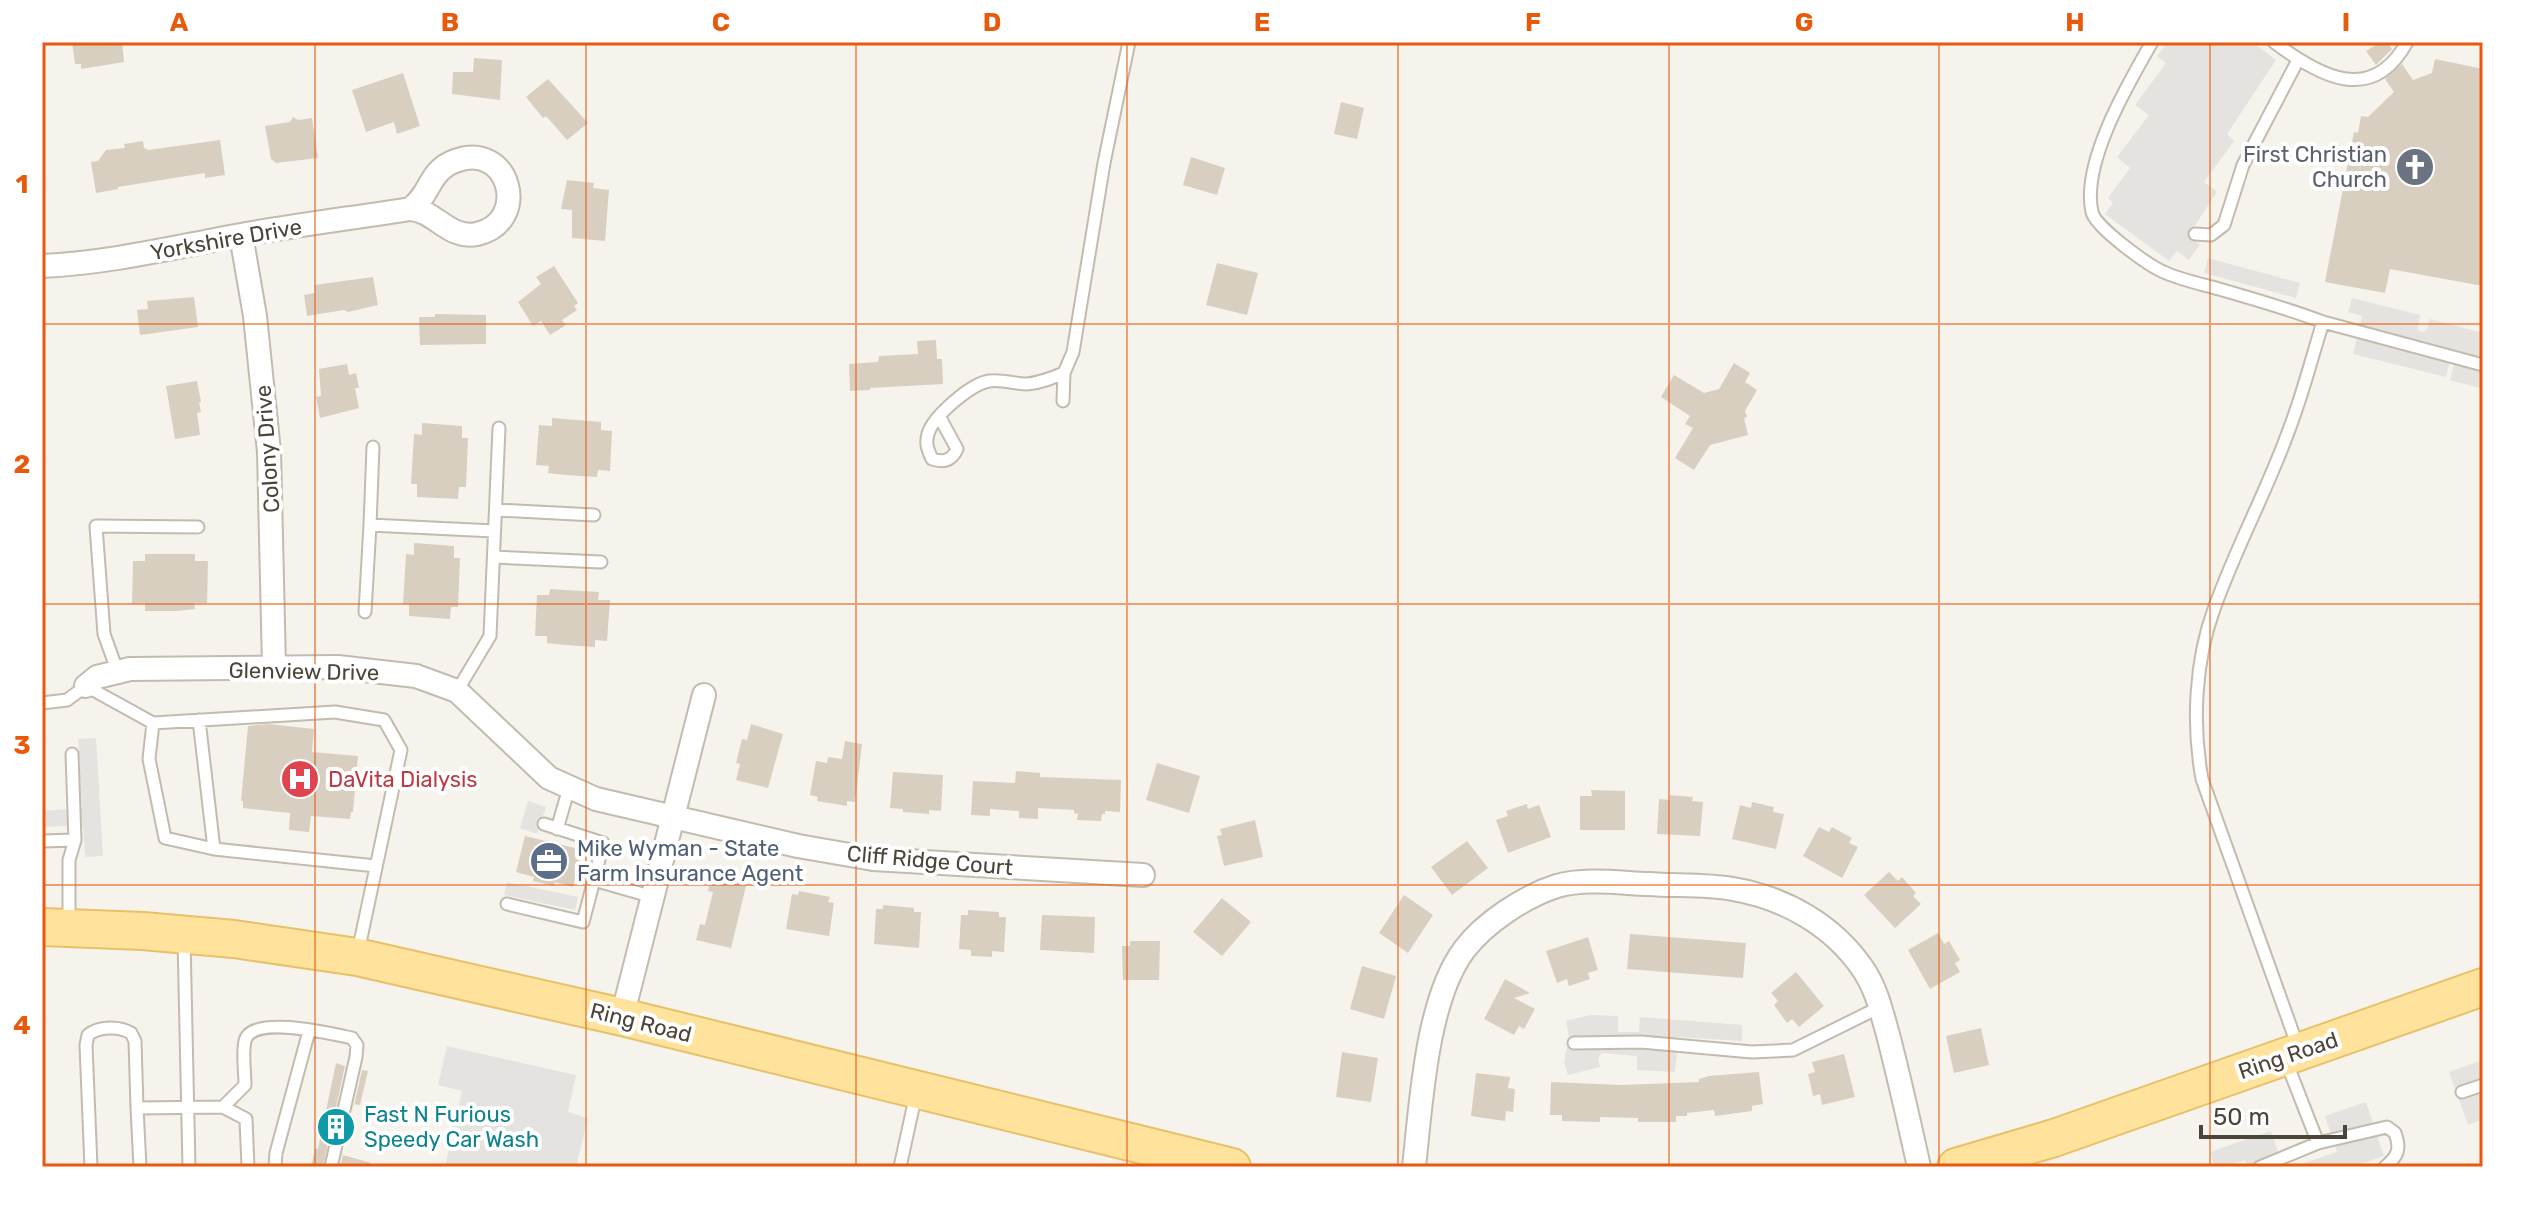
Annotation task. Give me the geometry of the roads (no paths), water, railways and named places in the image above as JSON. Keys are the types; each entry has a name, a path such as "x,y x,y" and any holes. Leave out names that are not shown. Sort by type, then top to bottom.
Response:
{"main road":[{"name":"Ring Road","path":"56,927 234,939 357,957 622,1017 1232,1167"},
{"name":"Ring Road","path":"1956,1167 2054,1138 2483,987"}],"street":[{"name":"Yorkshire Drive","path":"42,266 164,251 241,235 410,209"},
{"name":"Colony Drive","path":"241,235 255,316 269,452 274,666"},
{"name":"Glenview Drive","path":"86,686 97,677 117,670 274,666 363,668 416,676 457,691 549,778 596,799 674,815"},
{"path":"622,1017 704,695"},
{"name":"Cliff Ridge Court","path":"674,815 798,846 873,859 1143,875"},
{"path":"1414,1167 1423,1083 1436,1018 1447,979 1464,950 1484,930 1532,896 1560,885 1594,882 1732,889 1794,907 1820,925 1846,948 1864,971 1880,1007 1919,1167"}],"lane":[{"path":"1063,401 1064,373 1073,352 1104,163 1129,42"},
{"path":"2152,42 2116,106 2096,163 2090,196 2092,215 2111,235 2164,273 2323,322 2483,365"},
{"path":"2274,42 2298,60 2333,76 2362,81 2398,58 2407,42"},
{"path":"2195,234 2211,235 2224,225 2243,165 2298,60"},
{"path":"2318,1143 2202,779 2196,750 2201,659 2213,611 2290,427 2323,322"},
{"path":"939,416 972,387 989,381 1027,384 1064,373"},
{"path":"457,691 490,636 499,428"},
{"path":"365,612 373,447"},
{"path":"496,510 594,515"},
{"path":"370,525 494,531"},
{"path":"117,670 104,634 96,526 198,527"},
{"path":"494,557 601,562"},
{"path":"42,703 67,700 86,686 153,723 335,712 384,720 401,750 357,957"},
{"path":"199,720 214,849"},
{"path":"153,723 149,759 165,838 214,849 376,866"},
{"path":"56,927 75,840 72,754"},
{"path":"557,829 569,788"},
{"path":"507,904 583,922 603,843 544,824"},
{"path":"42,841 75,840"},
{"path":"594,880 653,897"},
{"path":"183,934 189,1167"},
{"path":"1574,1043 1641,1042 1752,1052 1793,1050 1880,1007"},
{"path":"223,1107 245,1085 245,1040 249,1033 261,1027 352,1038 357,1045 356,1057 331,1167"},
{"path":"91,1167 88,1035 95,1029 124,1028 135,1041 140,1167"},
{"path":"275,1167 276,1153 309,1031"},
{"path":"2462,1092 2483,1085"},
{"path":"900,1167 917,1090"},
{"path":"137,1108 223,1107 246,1119 248,1167"},
{"path":"2260,1167 2318,1143 2387,1127 2395,1133 2399,1149 2396,1158 2385,1167"}],"place":[{"name":"First Christian Church","path":"2415,167"},
{"name":"DaVita Dialysis","path":"300,779"},
{"name":"Mike Wyman - State Farm Insurance Agent","path":"549,861"},
{"name":"Fast N Furious Speedy Car Wash","path":"336,1127"}]}
